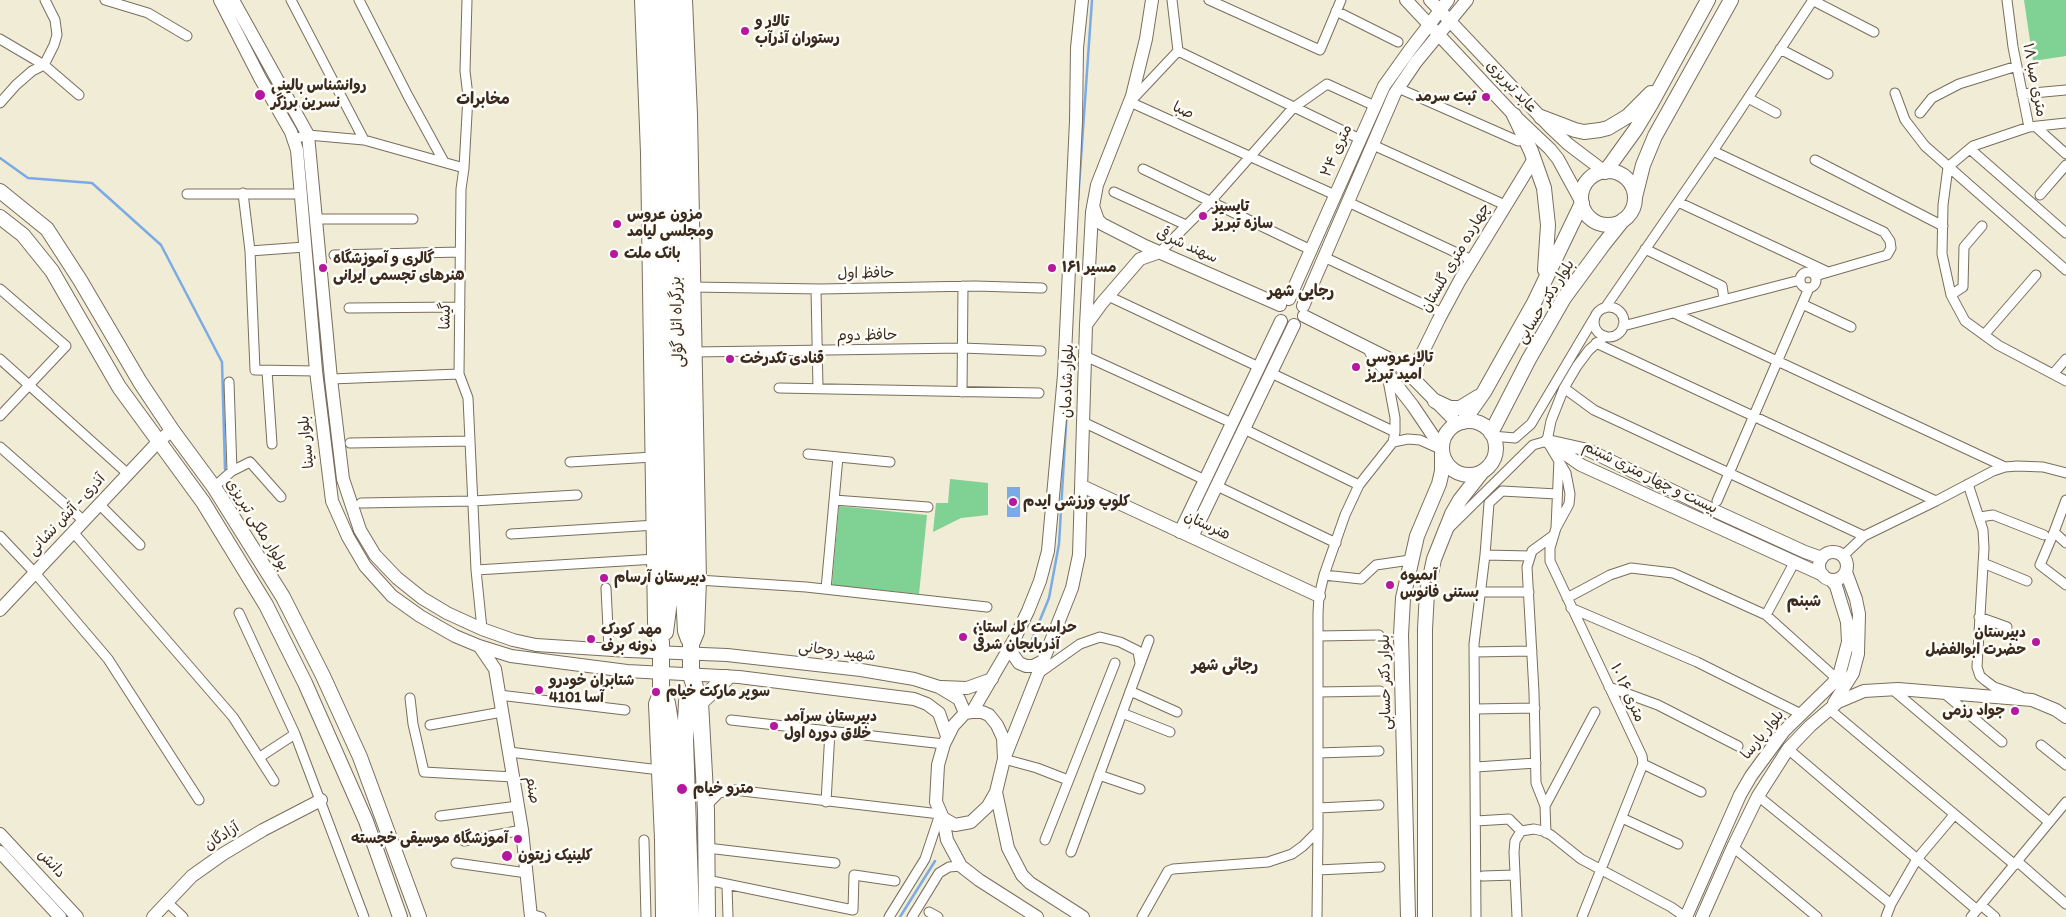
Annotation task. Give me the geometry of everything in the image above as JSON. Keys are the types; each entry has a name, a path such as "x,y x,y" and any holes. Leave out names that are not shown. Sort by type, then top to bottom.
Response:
{"highway":[{"path":"644,0 649,154 657,631 661,647 661,694 657,704 664,917"},
{"name":"بزرگراه ائل گؤلی","path":"657,0 663,129 677,593 691,649"},
{"name":"بزرگراه ائل گؤلی","path":"661,647 677,593 676,132 669,0"},
{"path":"684,0 689,115 698,580 696,632 691,649 706,811 707,917"},
{"path":"691,917 686,702 696,688 726,678"},
{"path":"661,694 667,703 672,734 678,917"}],"main road":[{"name":"بلوار سینا","path":"220,0 294,139 297,150 316,371 328,482 332,501 348,537 365,566 392,596 420,616 455,636 479,646 514,657 661,674 696,688"},
{"name":"بلوار سینا","path":"233,0 308,135 331,379 343,479 360,530 375,555 397,578 422,598 447,613 482,629 513,640 536,645 609,650 661,647"},
{"name":"بلوار شادمان","path":"969,712 992,679 1009,649 1040,581 1048,551 1064,375 1076,121 1077,48 1082,0"},
{"name":"بلوار شادمان","path":"1004,759 1072,588 1078,563 1086,325 1093,205 1097,185 1130,102 1146,39 1152,0"},
{"name":"عابد تبریزی","path":"1406,0 1514,115 1550,149 1558,159 1582,203"},
{"name":"عابد تبریزی","path":"1430,0 1444,5 1450,22 1541,117 1568,144 1605,172"},
{"path":"1450,22 1467,0"},
{"path":"1605,172 1636,129 1708,0"},
{"path":"1635,197 1633,188 1628,181 1614,172 1605,172 1597,174 1584,186 1582,203 1590,218 1597,223 1615,224 1630,214 1634,206 1643,166 1656,136 1731,0"},
{"name":"۲۴ متری","path":"1284,302 1311,250 1360,139 1381,103 1395,69 1444,5"},
{"name":"۲۴ متری","path":"1303,311 1372,145 1381,103 1398,88 1416,62 1450,22"},
{"path":"1541,117 1565,127 1584,132 1608,128 1628,116 1638,107 1668,74"},
{"path":"1514,115 1542,179 1548,216 1543,282"},
{"name":"چهارده متری گلستان","path":"1411,376 1442,312 1534,159"},
{"name":"بولوار ملکی تبریزی","path":"0,191 47,230 80,280 140,382 214,487 283,598 323,676 363,765 420,917"},
{"name":"بلوار دکتر حسابی","path":"1460,423 1484,392 1534,303 1582,203"},
{"name":"سهند شرقی","path":"1093,205 1098,220 1102,224 1160,252 1284,302"},
{"path":"0,217 23,235 52,271 119,388 203,502 266,605 305,683 366,821 400,917"},
{"name":"بلوار دکتر حسابی","path":"1492,435 1529,359 1564,298 1623,220"},
{"path":"1086,325 1140,259 1160,252"},
{"path":"1299,301 1303,311 1300,322 1294,325 1281,321 1278,312 1284,302 1299,301"},
{"path":"1303,311 1371,352 1381,354 1411,376 1460,423 1479,424 1492,435 1495,444 1493,460 1460,500 1444,533 1434,559 1427,592 1425,917"},
{"path":"1180,532 1281,321"},
{"path":"1192,537 1294,325"},
{"path":"1371,352 1413,406 1442,451 1445,461 1458,473 1474,474 1482,472"},
{"path":"1435,401 1450,408 1460,408 1471,403 1484,392"},
{"path":"1442,451 1446,434 1460,423"},
{"name":"آذرى - آتش نشانى","path":"0,610 158,442 172,430"},
{"name":"بیست و چهار متری شبنم","path":"1547,441 1588,450 1713,510 1822,558"},
{"name":"بیست و چهار متری شبنم","path":"1547,441 1581,465 1827,578"},
{"name":"بلوار دکتر حسابی","path":"1408,917 1401,635 1403,598 1410,560 1417,536 1439,484 1442,471 1442,451"},
{"path":"328,482 343,479"},
{"name":"هنرستان","path":"1082,486 1319,596"},
{"path":"1829,709 1853,673 1858,654 1859,614 1856,599 1846,572 1847,564 1843,556 1835,552 1822,558 1819,567 1827,578 1840,578 1846,572"},
{"name":"بلوار پارسا","path":"1685,917 1740,795 1762,758 1836,678 1845,658 1848,642 1844,608 1836,586 1827,578"},
{"path":"479,646 495,669 506,660 514,657"},
{"name":"شهید روحانی","path":"661,647 861,670 914,679 939,687 959,700 969,712"},
{"path":"1009,649 1019,664 1041,667"},
{"name":"صنم","path":"495,669 522,830 534,916"},
{"path":"696,688 726,678 739,677 914,699 927,704 939,713 945,741"},
{"path":"939,687 967,688 992,679"},
{"path":"1829,709 1838,702 1864,691 1892,689 2032,700 2056,710 2066,717"},
{"name":"بلوار پارسا","path":"1704,916 1733,847 1758,796 1788,749 1829,709"},
{"path":"942,816 955,825 972,822 988,806 996,792 1004,759 1003,738 997,725 989,715 982,712 969,712 953,726 945,741 938,765 936,802 942,816 947,840 961,866 978,880 1036,917"},
{"path":"996,792 1008,848 1022,875 1083,917"},
{"name":"آزادگان","path":"153,917 192,876 223,854 263,830 321,800"},
{"name":"دانش","path":"0,834 78,917"},
{"name":"دانش","path":"0,852 60,917"}],"street":[{"path":"0,103 32,71 44,65 54,46 57,35 55,20 45,0"},
{"path":"105,0 148,13 187,36"},
{"path":"292,0 364,140"},
{"path":"359,0 444,162"},
{"name":"گیشا","path":"467,0 465,71 468,96 461,188 459,374 468,398 476,570 482,629"},
{"path":"1130,102 1178,51 1172,0"},
{"path":"1209,0 1320,50 1341,0"},
{"path":"1605,308 1713,151 1812,0 1874,32"},
{"name":"متری صبا ۱۸","path":"1948,167 1973,146 2032,127 2022,94 2007,0"},
{"path":"1336,11 1398,42"},
{"path":"0,39 44,65 79,95"},
{"path":"1780,49 1828,74"},
{"path":"1178,51 1360,139"},
{"path":"1920,113 1932,98 1959,84 2017,66"},
{"path":"1160,252 1210,202 1293,108 1327,84 1381,103"},
{"path":"1398,88 1518,141"},
{"path":"2022,94 2066,90"},
{"path":"1896,93 1904,120 1925,146 2066,270"},
{"path":"1748,98 1776,113"},
{"name":"صبا","path":"1130,102 1335,196"},
{"path":"2032,127 2066,123"},
{"path":"2032,127 2066,154"},
{"path":"294,139 308,135 364,140 464,168"},
{"path":"1372,145 1505,205"},
{"path":"1970,149 2066,233"},
{"path":"1713,151 1884,232 1890,241 1891,248 1887,255 1815,276"},
{"path":"1815,160 1943,226"},
{"path":"2040,195 2066,165"},
{"path":"1948,167 1943,204 1942,254 1951,295 1965,321 1998,345 2066,381"},
{"path":"1142,169 1311,250"},
{"path":"1114,192 1186,225"},
{"path":"243,193 250,251 253,366 256,371 316,371"},
{"path":"187,194 301,194"},
{"path":"1348,202 1472,260"},
{"path":"1678,202 1828,272"},
{"path":"316,219 413,219"},
{"path":"1951,295 1963,287 1964,247 1982,226"},
{"path":"250,251 305,247"},
{"path":"1646,249 1722,286 1724,299"},
{"path":"334,255 460,252"},
{"path":"1324,257 1442,312"},
{"path":"1717,501 1808,288 1816,284 1815,276 1812,272 1806,272 1800,280"},
{"path":"1984,335 2036,275"},
{"path":"1623,326 1800,280"},
{"path":"1800,280 1804,287 1808,288"},
{"path":"962,392 963,286"},
{"name":"حافظ اول","path":"691,287 816,289 963,286 1042,288"},
{"path":"816,289 818,388"},
{"path":"0,290 66,346 0,416"},
{"path":"1108,296 1259,367"},
{"path":"1802,304 1851,327"},
{"path":"1492,435 1515,438 1531,424 1598,311 1610,307 1620,312 1624,321 1623,326 1616,335 1605,336 1600,334 1595,327 1594,318"},
{"path":"349,308 460,308"},
{"path":"1674,313 2005,467"},
{"path":"1546,833 1545,806 1536,783 1535,708 1528,567 1532,550 1555,532 1565,513 1570,494 1569,481 1559,459 1547,441 1551,421 1564,388 1577,366 1596,343 1605,336"},
{"path":"1596,343 1753,418 1936,501"},
{"name":"حافظ دوم","path":"694,352 962,348 1041,351"},
{"path":"1085,356 1232,423"},
{"path":"2053,374 2066,358"},
{"path":"0,359 128,474"},
{"path":"267,371 272,444"},
{"path":"1317,917 1319,596 1324,575 1345,515 1359,485 1393,442 1395,432 1386,371"},
{"path":"1271,373 1395,432"},
{"path":"331,379 459,374"},
{"path":"229,382 232,471"},
{"path":"779,388 1039,393"},
{"path":"1564,388 1594,410 1864,536"},
{"path":"1083,422 1204,480"},
{"path":"1244,430 1359,485"},
{"path":"1393,442 1408,438 1420,440 1442,451"},
{"path":"350,443 470,441"},
{"path":"1444,533 1533,445 1547,441"},
{"path":"0,447 84,520"},
{"path":"808,454 890,462"},
{"path":"570,462 653,456"},
{"path":"826,589 838,457"},
{"path":"1555,532 1559,459"},
{"path":"214,487 232,471 250,462 281,497"},
{"path":"1843,556 1864,536 1986,474 2005,467 2043,467 2066,473"},
{"path":"1968,484 1983,530 1977,667 1980,676 1994,686 2032,700"},
{"path":"1217,486 1336,542"},
{"path":"1476,917 1474,652 1489,503 1502,491 1557,494"},
{"path":"361,503 473,501 577,496"},
{"path":"834,500 928,507"},
{"path":"2066,500 2040,565 2066,585"},
{"path":"99,504 140,545"},
{"path":"1980,517 1993,515 2044,535"},
{"path":"511,534 656,525"},
{"path":"73,532 233,717 260,756 274,781"},
{"name":"۱۰ متری ۱۶","path":"1555,532 1550,548 1550,560 1642,756 1643,764"},
{"path":"2054,532 2066,543"},
{"path":"0,536 35,573 108,659 199,800"},
{"path":"1485,555 1530,556"},
{"path":"476,570 656,559"},
{"path":"1324,575 1361,580 1376,565 1410,560"},
{"path":"1766,615 1794,563"},
{"path":"1983,563 2027,581"},
{"path":"1567,598 1610,575 1631,568 1672,572 1766,615 1836,678"},
{"path":"698,580 826,589 987,607"},
{"path":"606,588 609,650"},
{"path":"1481,592 1529,592"},
{"path":"1571,608 1697,662 1801,714"},
{"path":"239,613 296,734 364,917"},
{"path":"1979,617 2007,628"},
{"path":"1318,636 1379,636"},
{"path":"1041,667 1080,644 1100,637 1120,642 1138,651 1140,663"},
{"path":"1071,852 1149,640"},
{"path":"1474,652 1532,651"},
{"path":"1045,840 1115,663"},
{"path":"1609,687 1658,705 1738,746"},
{"path":"1892,689 2049,822"},
{"path":"1318,692 1380,691"},
{"path":"1130,692 1177,712"},
{"path":"1944,693 2002,742"},
{"path":"499,696 625,710"},
{"path":"410,698 413,724 424,772 513,778"},
{"path":"1475,709 1535,708"},
{"path":"1829,709 1954,815 2066,904"},
{"path":"430,725 502,712"},
{"path":"1545,806 1595,712"},
{"path":"1122,714 1170,732"},
{"path":"731,720 945,741"},
{"path":"826,802 830,731"},
{"path":"260,756 296,734"},
{"path":"2041,745 2066,765"},
{"path":"1788,749 1976,911 1995,917"},
{"path":"1318,752 1379,751"},
{"path":"509,752 660,770"},
{"path":"1004,759 1038,768 1068,780"},
{"path":"1476,766 1536,763"},
{"path":"1582,917 1643,764 1702,792"},
{"path":"1099,775 1140,789"},
{"path":"706,811 706,806 712,798 727,791 942,816 925,859 889,917"},
{"path":"1758,796 1891,912 1917,859 1954,815"},
{"path":"1318,808 1379,805"},
{"path":"440,816 518,806"},
{"path":"1976,911 2049,822 2064,808"},
{"path":"1622,818 1678,844"},
{"path":"1476,821 1509,819 1521,831"},
{"path":"1521,831 1534,829 1546,833 1581,860 1671,907 1685,917"},
{"path":"464,841 522,830"},
{"path":"1142,917 1168,871 1173,869 1268,862 1292,854 1318,831"},
{"path":"1517,917 1514,852 1515,841 1521,831"},
{"path":"644,840 646,917"},
{"path":"1733,847 1817,917"},
{"path":"707,848 835,863"},
{"path":"456,863 527,874"},
{"path":"912,917 939,873 948,867 961,866"},
{"path":"1318,870 1380,867"},
{"path":"707,880 727,886 853,910 854,875 894,881"},
{"path":"1483,876 1515,875"},
{"path":"727,886 728,917"},
{"path":"168,902 183,917"},
{"path":"929,912 938,917"}],"green space":[{"path":"2024,0 2066,0 2066,56 2033,61"},
{"path":"950,479 988,483 988,515 961,518 933,532 936,503 948,503"},
{"path":"839,506 927,515 919,594 832,585"}],"water":[{"name":"کلوپ ورزشی ایدم","path":"1007,487 1020,487 1020,517 1007,517"}],"waterway":[{"path":"1078,201 1092,0"},
{"path":"0,158 28,178 92,183 161,245 222,362 225,469"},
{"path":"1027,652 1049,598 1059,544 1067,408"},
{"path":"900,917 935,861"}],"place":[{"name":"تالار و رستوران آذرآب","path":"745,31"},
{"name":"روانشناس بالینی نسرین برزگر","path":"260,95"},
{"name":"ثبت سرمد","path":"1486,97"},
{"name":"تایسیز سازه تبریز","path":"1203,216"},
{"name":"مزون عروس ومجلسی لیامد","path":"617,224"},
{"name":"بانک ملت","path":"614,254"},
{"name":"گالری و آموزشگاه هنرهای تجسمی ایرانی","path":"323,268"},
{"name":"مسیر ۱۶۱","path":"1052,268"},
{"name":"قنادی تکدرخت","path":"730,359"},
{"name":"تالارعروسی امید تبریز","path":"1356,367"},
{"name":"کلوپ ورزشی ایدم","path":"1013,502"},
{"name":"دبیرستان آرسام","path":"604,578"},
{"name":"آبمیوه بستنی فانوس","path":"1390,585"},
{"name":"حراست کل استان آذربایجان شرقی","path":"963,637"},
{"name":"مهد کودک دونه برف","path":"591,639"},
{"name":"دبیرستان حضرت ابوالفضل","path":"2036,642"},
{"name":"شتابران خودرو 4101 آسا","path":"539,690"},
{"name":"سوپر مارکت خیام","path":"656,692"},
{"name":"جواد رزمی","path":"2015,711"},
{"name":"دبیرستان سرآمد خلاق دوره اول","path":"774,726"},
{"name":"مترو خیام","path":"682,789"},
{"name":"آموزشگاه موسیقی خجسته","path":"518,839"},
{"name":"کلینیک زیتون","path":"507,856"}],"district":[{"name":"مخابرات","path":"483,100"},
{"name":"رجایی شهر","path":"1301,292"},
{"name":"شبنم","path":"1804,602"},
{"name":"رجائی شهر","path":"1225,666"}]}
